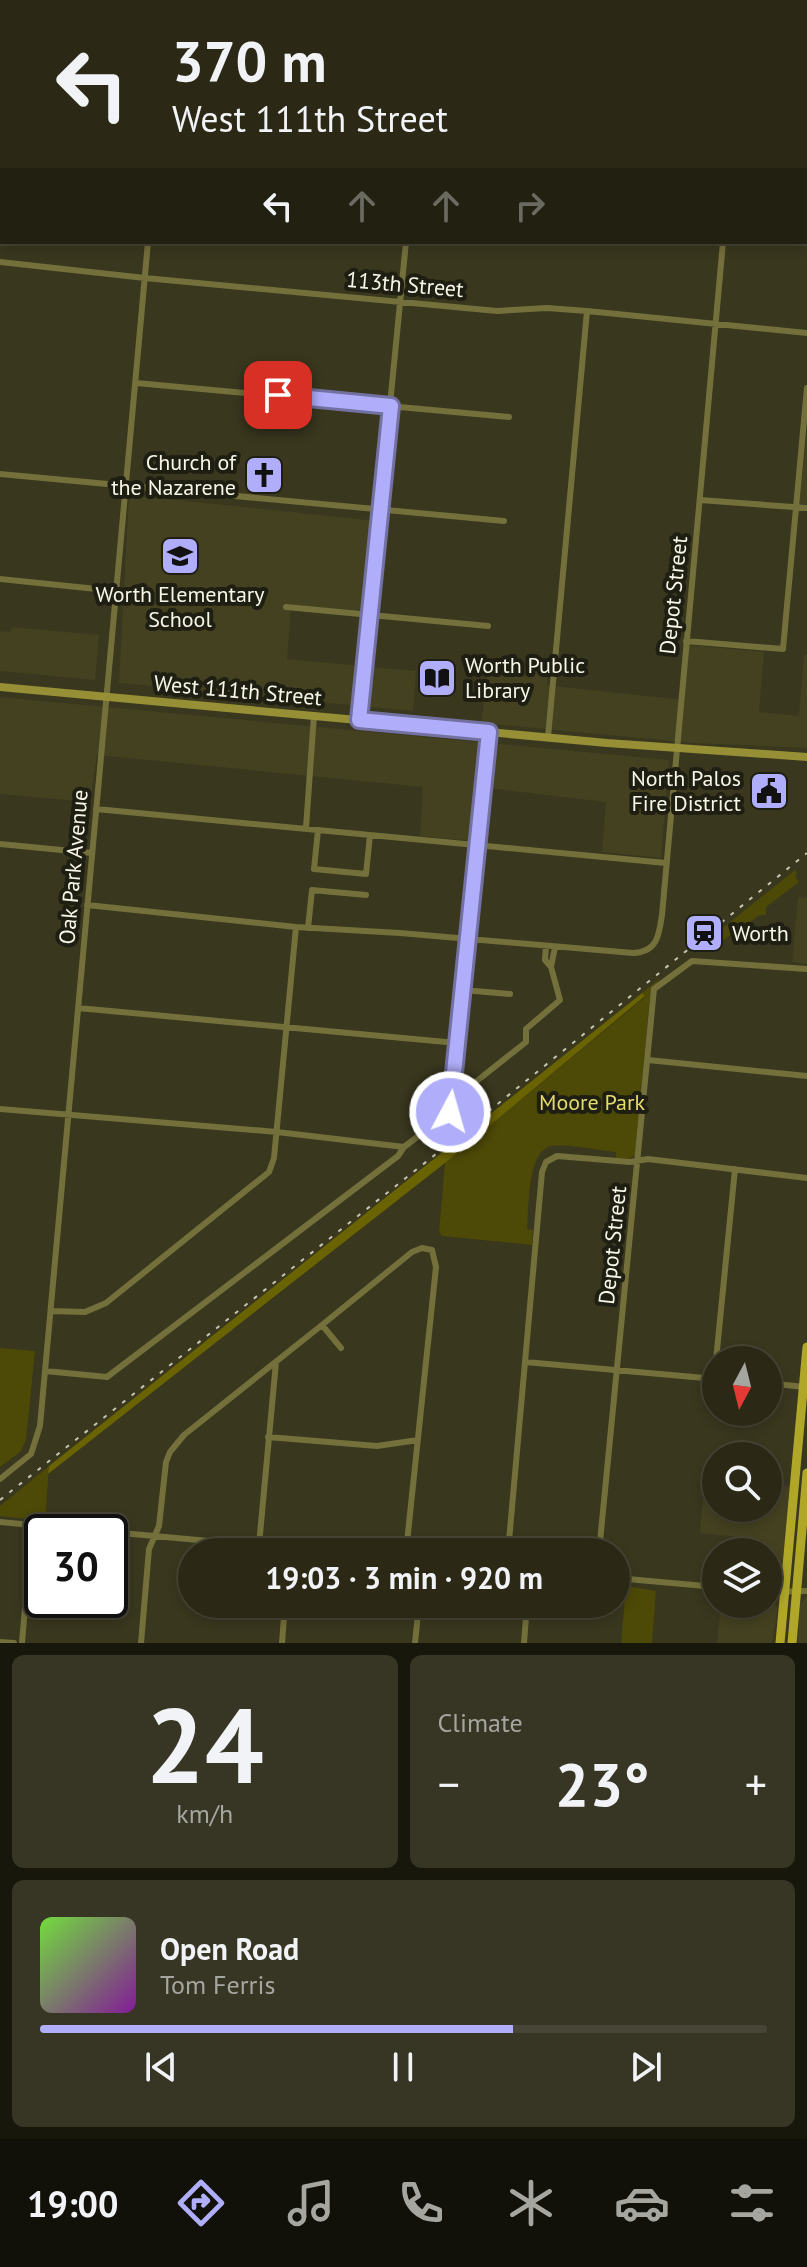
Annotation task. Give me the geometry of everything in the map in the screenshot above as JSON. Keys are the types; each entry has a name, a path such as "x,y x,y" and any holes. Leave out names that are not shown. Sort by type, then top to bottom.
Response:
{"main road":[{"name":"West 111th Street","path":"0,687 489,732 807,757"},
{"path":"780,1643 807,1347"},
{"path":"792,1643 802,1591 807,1473"}],"street":[{"name":"Oak Park Avenue","path":"0,1479 25,1461 35,1446 40,1426 148,244"},
{"path":"359,720 406,244"},
{"name":"Depot Street","path":"555,947 633,953 651,949 659,938 723,244"},
{"name":"113th Street","path":"0,262 497,311 547,308 807,333"},
{"path":"548,737 587,311"},
{"path":"136,383 509,417"},
{"path":"686,641 783,649 807,388"},
{"path":"0,474 504,521"},
{"path":"700,500 807,508"},
{"path":"0,579 116,591"},
{"path":"286,607 488,626"},
{"path":"306,828 314,715"},
{"path":"45,1371 107,1377 398,1156 404,1147 450,1112 489,732"},
{"path":"96,809 666,863"},
{"path":"318,830 314,869 366,874 370,835"},
{"path":"0,844 92,853"},
{"path":"308,928 312,890 366,895"},
{"path":"87,905 296,927 555,947 551,967"},
{"path":"51,1311 85,1312 106,1303 269,1172 277,1132 296,927"},
{"path":"452,1091 473,1084 526,1042 526,1029 560,1000 551,967 545,960 546,946"},
{"name":"Depot Street","path":"600,1538 654,989 692,961 807,969"},
{"path":"463,990 510,994"},
{"path":"78,1008 457,1043"},
{"path":"648,1060 807,1076"},
{"path":"0,1109 277,1132 404,1147"},
{"path":"509,1538 542,1172 548,1159 557,1156 630,1162 648,1159 807,1178"},
{"path":"717,1346 735,1169"},
{"path":"141,1643 149,1549 159,1526 164,1473 170,1452 184,1435 412,1252 422,1248 432,1250 436,1267 408,1538"},
{"path":"322,1325 341,1348"},
{"path":"260,1538 276,1362"},
{"path":"525,1362 702,1378"},
{"path":"782,1385 805,1387"},
{"path":"268,1437 377,1446 418,1440"},
{"path":"0,1522 24,1524"},
{"path":"128,1534 178,1538"},
{"path":"630,1579 702,1586"},
{"path":"784,1593 802,1591"},
{"path":"22,1643 24,1618"},
{"path":"282,1643 284,1618"},
{"path":"415,1643 418,1618"},
{"path":"524,1643 526,1618"},
{"path":"0,1642 14,1643"}],"shaded area":[{"path":"807,434 807,504 799,504"},
{"path":"129,495 377,521 367,617 291,609 287,659 416,671 413,711 119,683"},
{"path":"12,627 99,635 95,680 0,671 0,631 10,632"},
{"path":"689,645 764,652 759,712 799,716 804,655 807,655 807,748 693,743 481,723 489,663 548,668 547,685 684,700"},
{"path":"0,697 669,760 661,858 602,852 606,802 479,787 473,841 420,836 423,787 97,755 90,802 0,794"},
{"path":"798,897 807,898 807,964 792,962"},
{"path":"642,993 645,996 445,1163 48,1474 49,1466"},
{"path":"782,1485 790,1486 782,1570 782,1538 738,1538 700,1533 702,1511 702,1522 782,1522"},
{"path":"807,1596 807,1643 797,1643 800,1604"},
{"path":"720,1618 776,1618 772,1643 717,1643"}],"green space":[{"path":"795,870 799,882 766,907 766,915 760,915 713,947 717,937 715,934"},
{"name":"Moore Park","path":"660,978 650,996 635,1155 629,1159 616,1158 616,1152 562,1146 548,1147 541,1152 533,1172 529,1197 527,1229 533,1230 532,1245 442,1236 439,1232 445,1163 645,997 642,993"},
{"path":"0,1348 35,1351 26,1440 20,1452 0,1467"},
{"path":"49,1466 46,1514 24,1514 24,1519 0,1516 0,1506"},
{"path":"630,1587 656,1591 652,1643 621,1643 623,1618 630,1618"}],"railway":[{"path":"0,1500 431,1158 807,853"}],"place":[{"name":"Church of the Nazarene","path":"264,475"},
{"name":"Worth Elementary School","path":"180,556"},
{"name":"Worth Public Library","path":"437,678"},
{"name":"North Palos Fire District","path":"769,791"},
{"name":"Worth","path":"704,933"}],"route":[{"path":"278,395 391,406 359,720 489,732 450,1112"}]}
